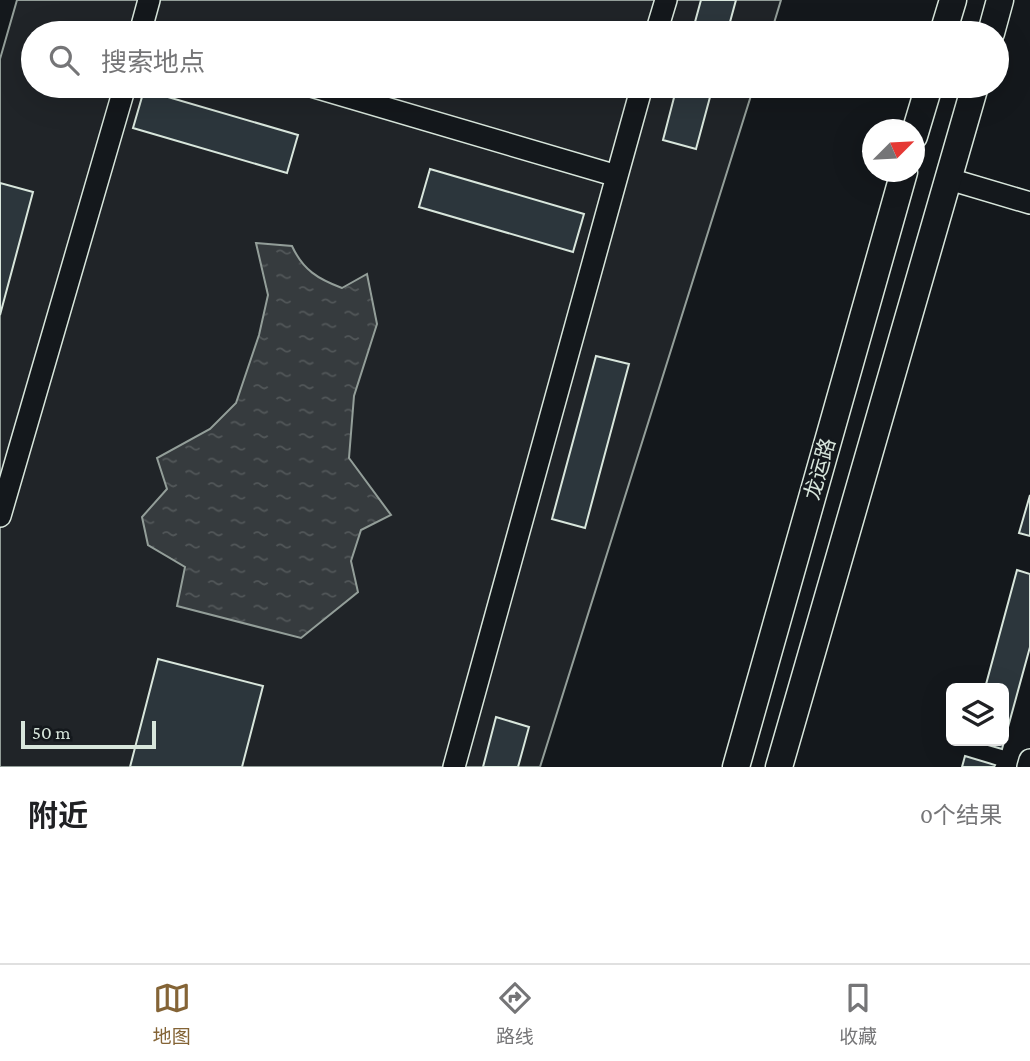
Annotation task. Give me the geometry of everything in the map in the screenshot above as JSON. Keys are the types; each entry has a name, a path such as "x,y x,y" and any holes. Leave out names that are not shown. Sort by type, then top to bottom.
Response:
{"main road":[{"path":"947,21 953,0"},
{"path":"994,21 1000,0"},
{"path":"920,119 926,98"},
{"path":"779,767 972,98"},
{"name":"龙运路","path":"736,767 901,182"}],"street":[{"path":"143,21 149,0"},
{"path":"660,21 666,0"},
{"path":"0,516 122,98"},
{"path":"352,98 617,176"},
{"path":"454,767 639,98"},
{"path":"949,179 1030,203"},
{"path":"1028,767 1030,760"}],"shaded area":[{"path":"17,0 781,0 775,21 21,21 21,98 750,98 540,767 0,767 0,59"}],"water":[{"path":"256,243 292,246 312,273 342,288 367,274 377,324 354,396 349,458 391,515 361,530 351,561 358,592 301,638 177,606 185,567 148,545 142,517 167,489 157,458 210,429 236,403 259,335 268,295"}],"building":[{"path":"701,0 736,0 730,21 695,21"},
{"path":"142,98 171,98 298,135 287,173 133,128"},
{"path":"674,98 710,98 696,149 663,140"},
{"path":"430,169 584,214 573,252 419,207"},
{"path":"0,183 33,192 0,315"},
{"path":"596,356 629,364 585,528 552,519"},
{"path":"1030,495 1030,536 1019,533"},
{"path":"1017,570 1030,574 1030,647 1009,724 1009,683 986,683"},
{"path":"158,659 263,686 242,767 130,767"},
{"path":"496,717 529,727 518,767 483,767"},
{"path":"965,756 995,765 962,767"}]}
